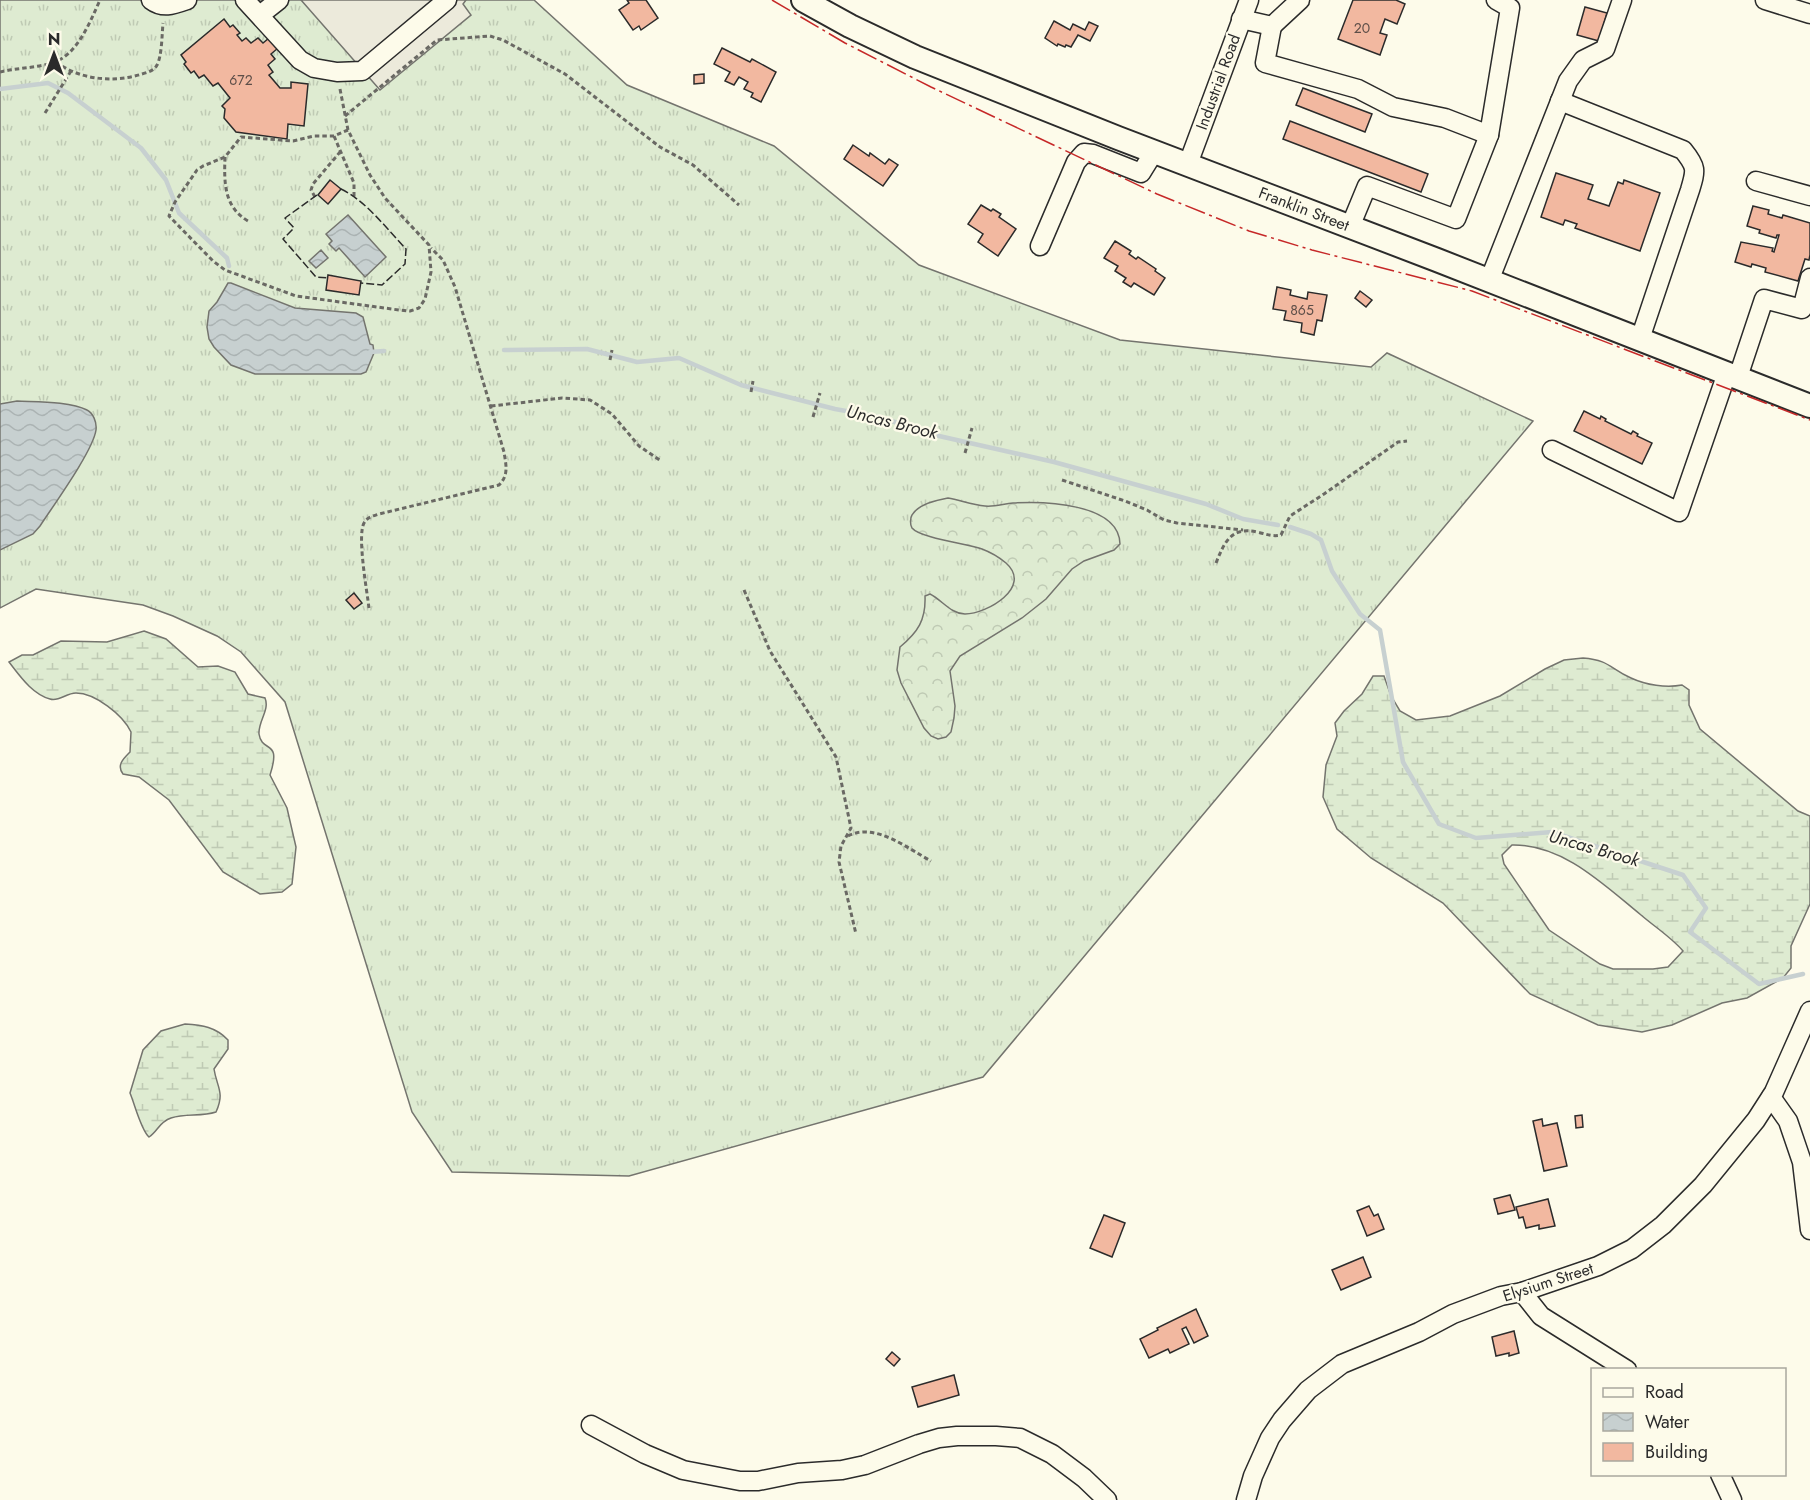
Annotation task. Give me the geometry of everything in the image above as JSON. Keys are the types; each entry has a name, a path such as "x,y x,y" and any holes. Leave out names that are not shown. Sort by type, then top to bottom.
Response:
{"main road":[{"name":"Franklin Street","path":"803,0 849,26 905,53 1810,406"}],"street":[{"path":"158,3 187,0"},
{"path":"245,0 300,60 314,68 337,72 362,71 447,0"},
{"path":"260,15 279,0"},
{"name":"Industrial Road","path":"1188,164 1249,0"},
{"path":"1300,0 1272,26 1265,63 1358,89 1393,107 1445,118 1489,135"},
{"path":"1350,227 1367,186 1456,219 1489,135 1510,8 1496,0"},
{"path":"1489,281 1568,81 1583,60 1605,50 1622,0"},
{"path":"1765,0 1810,14"},
{"path":"1241,19 1272,26"},
{"path":"1560,101 1683,150 1695,164 1690,190 1640,339"},
{"path":"1040,246 1076,162 1084,153 1141,173 1154,152"},
{"path":"1756,181 1810,196"},
{"path":"1552,450 1678,512 1764,299 1802,309 1810,278"},
{"name":"Elysium Street","path":"1246,1500 1252,1476 1270,1438 1282,1420 1308,1390 1342,1364 1419,1332 1453,1314 1598,1266 1648,1239 1703,1185 1756,1119 1771,1097 1810,1011"},
{"path":"1771,1097 1788,1121 1802,1162 1810,1230"},
{"path":"1522,1292 1541,1316 1624,1368"},
{"path":"591,1425 637,1450 683,1470 740,1481 758,1481 798,1473 842,1470 865,1465 939,1438 957,1436 1020,1438 1052,1454 1084,1478 1107,1500"},
{"path":"1721,1476 1732,1500"}],"path":[{"path":"0,72 56,62 73,48 90,23 100,0"},
{"path":"56,62 71,71 113,80 129,78 153,70 159,63 158,3"},
{"path":"345,116 437,40 490,36 503,40 565,74 660,147 693,165 739,205"},
{"path":"45,113 71,71"},
{"path":"337,72 348,130 370,175 385,198 443,260 455,287 491,406 507,469 505,479 499,485 379,514 366,520 363,525 362,539 369,608"},
{"path":"348,130 334,136 314,136 293,141 241,137 225,157 197,170 169,213 172,220 225,270 296,296 410,311 418,308 426,299 431,272 430,247"},
{"path":"334,136 354,183 354,197"},
{"path":"315,197 311,190 313,184 340,152"},
{"path":"225,157 224,185 228,198 237,213 248,221"},
{"path":"610,360 612,350"},
{"path":"752,392 753,381"},
{"path":"813,417 820,393"},
{"path":"491,406 526,400 562,398 590,400 612,414 639,446 661,461"},
{"path":"965,453 972,428"},
{"path":"1062,480 1137,506 1171,522 1278,536 1283,532 1286,520 1290,516 1398,442 1407,441"},
{"path":"1216,563 1226,541 1239,532 1246,531"},
{"path":"744,590 770,651 836,758 850,828 841,846 839,862 856,934"},
{"path":"847,837 857,831 870,831 931,861"}],"green space":[{"path":"0,0 534,0 627,85 774,146 919,265 1120,340 1371,367 1387,353 1533,421 983,1077 629,1176 452,1172 412,1112 285,702 241,652 217,636 143,605 36,589 0,608"},
{"path":"948,498 985,506 1042,503 1077,507 1094,512 1107,520 1116,530 1120,544 1114,550 1084,561 1072,569 1046,599 1022,618 960,656 950,671 955,706 951,732 946,737 938,739 931,736 924,728 901,683 897,670 900,647 920,625 925,596 930,594 960,613 974,613 1004,598 1011,590 1014,581 1013,572 1006,563 992,553 924,535 912,528 911,516 915,511 928,503"},
{"path":"144,631 166,639 198,667 218,666 235,672 248,694 265,698 266,707 259,734 264,744 273,751 270,775 287,808 296,847 292,884 282,892 260,894 223,872 169,800 139,777 123,774 120,768 123,759 130,752 131,732 122,719 108,706 91,697 76,693 53,700 44,697 27,684 9,662 22,655 33,655 61,641 107,642"},
{"path":"1592,659 1643,682 1663,686 1682,685 1689,690 1689,705 1700,729 1798,811 1810,816 1810,904 1791,946 1791,968 1783,978 1747,998 1722,1003 1672,1025 1642,1032 1598,1025 1530,994 1443,903 1371,858 1337,829 1323,797 1326,765 1337,736 1335,723 1362,694 1373,676 1384,676 1391,696 1400,711 1416,720 1450,716 1500,696 1564,660","holes":["1512,845 1531,846 1548,851 1582,868 1669,937 1683,951 1668,967 1613,969 1600,964 1549,930 1504,864 1502,855"]},
{"path":"185,1024 208,1027 219,1032 228,1040 228,1049 214,1069 220,1095 219,1105 216,1112 167,1120 149,1137 130,1093 143,1050 161,1031"}],"shaded area":[{"path":"301,0 466,0 463,4 471,15 380,90"}],"water":[{"path":"348,215 386,257 365,277 339,248 336,251 329,244 332,241 326,234"},
{"path":"321,250 328,258 316,268 309,261"},
{"path":"228,283 295,308 356,313 363,317 374,353 366,372 361,374 255,374 231,365 214,347 209,339 207,327 209,311"},
{"path":"17,401 53,402 80,407 89,411 93,416 96,430 88,451 40,526 33,534 0,550 0,404"}],"building":[{"path":"627,0 646,0 658,18 641,30 639,26 633,30 619,10 629,3"},
{"path":"1353,0 1396,0 1405,4 1397,24 1385,19 1380,33 1387,35 1380,55 1338,39"},
{"path":"1585,7 1607,13 1599,41 1577,35"},
{"path":"224,19 230,27 233,25 240,33 237,35 242,41 246,38 251,43 258,38 263,43 275,33 284,43 271,54 275,59 268,65 273,72 269,75 280,88 291,88 291,82 308,84 304,126 288,124 287,139 236,132 224,118 225,109 222,106 230,98 218,83 213,86 204,75 199,78 194,71 191,73 184,64 186,62 181,55"},
{"path":"1054,21 1070,30 1073,24 1085,30 1089,22 1098,26 1090,41 1078,35 1071,47 1066,45 1065,47 1058,44 1057,46 1045,38"},
{"path":"722,48 750,62 752,59 776,72 761,102 751,97 753,93 744,89 748,82 739,77 734,85 725,81 730,72 714,64"},
{"path":"704,74 704,83 694,84 694,75"},
{"path":"1303,88 1372,114 1365,132 1296,105"},
{"path":"1290,121 1428,174 1421,192 1283,139"},
{"path":"853,145 869,156 870,153 885,164 889,159 898,165 883,186 844,159"},
{"path":"1556,173 1593,185 1588,199 1609,206 1618,182 1623,184 1624,180 1660,193 1640,251 1575,228 1577,224 1565,220 1563,225 1541,217"},
{"path":"330,180 341,189 328,204 318,195"},
{"path":"981,205 1001,214 999,217 1016,229 998,256 978,242 983,234 968,224"},
{"path":"1753,206 1769,210 1768,214 1782,218 1783,215 1810,223 1809,260 1805,259 1798,281 1765,272 1766,268 1752,264 1751,267 1735,262 1741,242 1773,248 1774,252 1779,235 1776,238 1759,233 1760,230 1747,226"},
{"path":"1115,241 1131,251 1129,254 1156,269 1155,271 1165,278 1154,295 1134,283 1131,287 1123,282 1126,278 1115,271 1118,266 1104,258"},
{"path":"328,275 361,281 359,295 326,290"},
{"path":"1277,287 1291,290 1290,295 1307,299 1308,292 1327,295 1322,321 1317,320 1314,335 1301,332 1302,323 1284,320 1286,311 1273,309"},
{"path":"1360,291 1372,300 1366,307 1355,298"},
{"path":"1584,411 1600,419 1601,416 1606,419 1605,421 1631,434 1633,431 1638,434 1637,436 1652,443 1642,464 1574,431"},
{"path":"354,593 362,603 354,609 346,600"},
{"path":"1582,1115 1583,1127 1576,1128 1575,1116"},
{"path":"1542,1119 1543,1126 1557,1123 1567,1166 1544,1171 1533,1121"},
{"path":"1510,1195 1515,1210 1498,1214 1494,1199"},
{"path":"1548,1199 1555,1226 1539,1229 1539,1225 1526,1228 1523,1217 1519,1218 1516,1207"},
{"path":"1369,1206 1374,1216 1378,1214 1384,1229 1367,1236 1357,1211"},
{"path":"1104,1215 1125,1223 1112,1257 1090,1248"},
{"path":"1363,1257 1371,1277 1341,1290 1332,1270"},
{"path":"1196,1309 1208,1336 1194,1343 1186,1327 1182,1329 1189,1344 1170,1353 1168,1349 1149,1358 1140,1339"},
{"path":"1514,1331 1519,1353 1496,1356 1492,1337"},
{"path":"892,1352 900,1359 894,1366 886,1359"},
{"path":"954,1375 959,1395 918,1407 912,1387"}],"waterway":[{"name":"Uncas Brook","path":"0,89 48,83 68,93 141,148 166,180 179,213 227,258 229,266"},
{"name":"Uncas Brook","path":"504,350 587,349 637,362 679,358 741,385 835,409 879,417 939,436 1054,462 1206,504 1243,519 1278,525"},
{"name":"Uncas Brook","path":"370,352 384,351"},
{"name":"Uncas Brook","path":"1290,527 1321,540 1332,571 1360,614 1380,630 1403,762 1439,824 1476,838 1552,832 1683,875 1706,908 1690,932 1759,984 1803,974"}],"fence":[{"path":"341,189 359,200 406,249 405,264 382,285 361,283"},
{"path":"317,195 285,218 294,228 283,239 316,277 328,278"}],"power":[{"path":"772,0 845,43 931,87 1157,194 1249,231 1312,250 1472,291 1810,420"}]}
